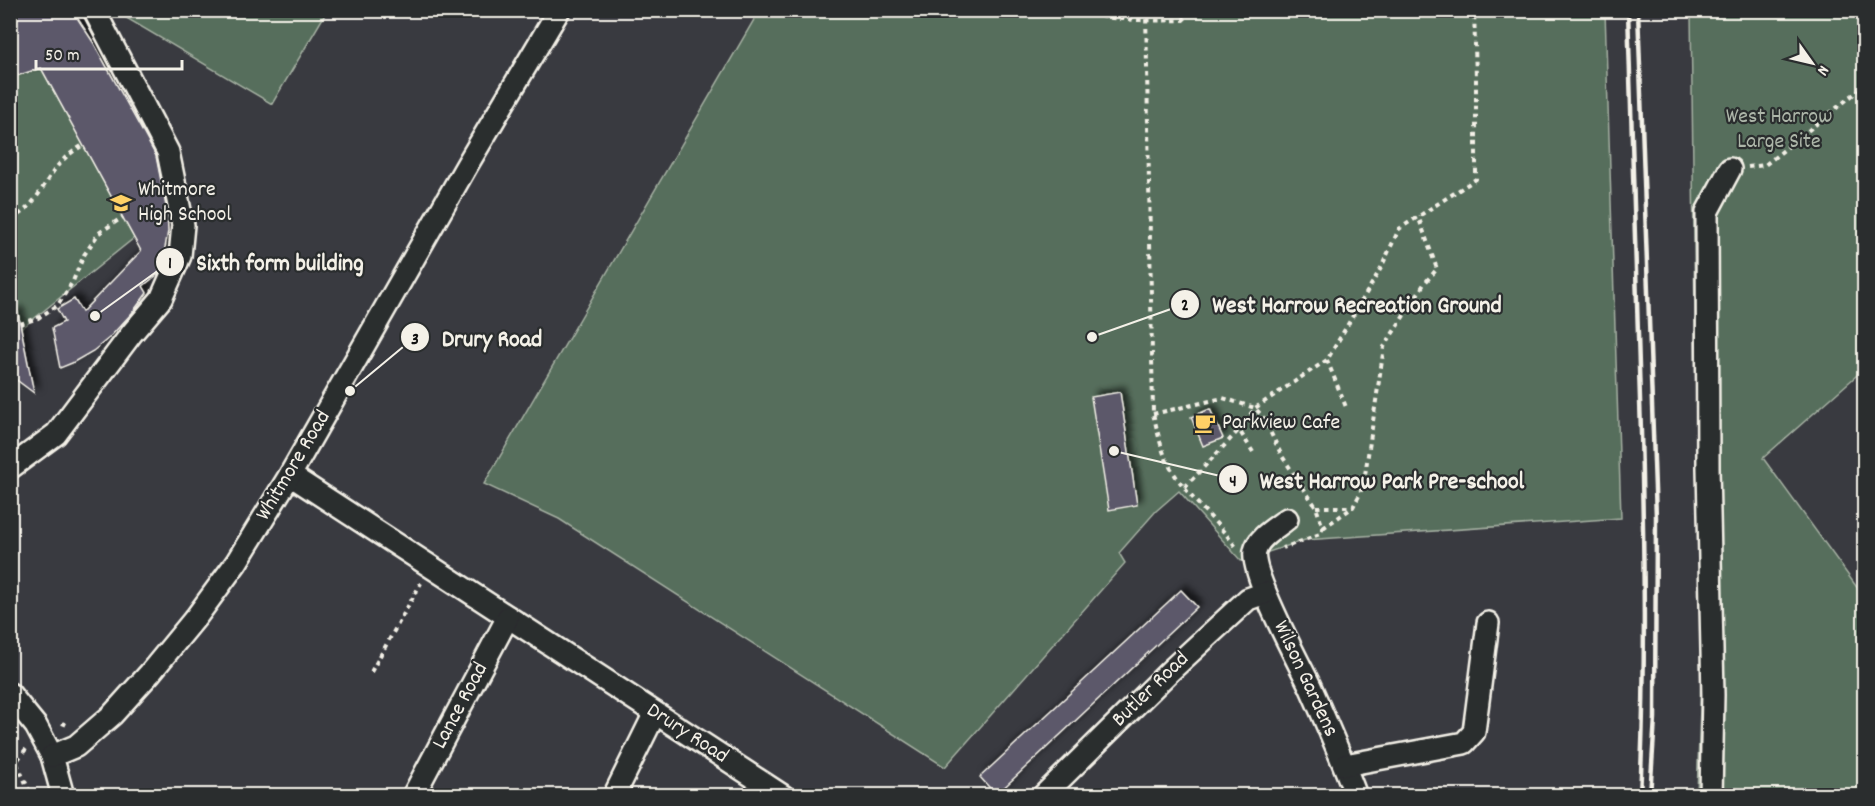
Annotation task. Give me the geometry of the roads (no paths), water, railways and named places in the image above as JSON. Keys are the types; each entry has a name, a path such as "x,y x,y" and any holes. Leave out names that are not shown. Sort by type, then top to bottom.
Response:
{"street":[{"path":"10,468 56,434 132,333 161,299 180,256 183,225 168,152 94,10"},
{"name":"Whitmore Road","path":"52,756 76,746 103,722 150,673 236,563 290,475 467,165 559,10"},
{"path":"1711,795 1713,695 1708,468 1707,212 1730,169"},
{"name":"Drury Road","path":"290,475 783,795"},
{"name":"Wilson Gardens","path":"1287,519 1260,540 1255,551 1255,559 1265,593 1345,765 1356,795"},
{"name":"Butler Road","path":"1042,795 1248,599 1265,593"},
{"name":"Lance Road","path":"413,795 508,617"},
{"name":"Wilson Gardens","path":"1345,765 1464,743 1474,732 1488,623"},
{"path":"10,694 36,726 52,756 63,795"},
{"path":"614,795 656,713"}],"railway":[{"path":"1628,10 1643,523 1644,659 1640,796"},
{"path":"1638,10 1656,517 1655,718 1650,796"}],"place":[{"name":"Whitmore High School","path":"121,203"},
{"name":"Sixth form building","path":"95,316"},
{"name":"West Harrow Recreation Ground","path":"1092,337"},
{"name":"Drury Road","path":"350,391"},
{"name":"Parkview Cafe","path":"1205,423"},
{"name":"West Harrow Park Pre-school","path":"1114,451"}],"park label":[{"name":"West Harrow Large Site","path":"1779,130"}]}
